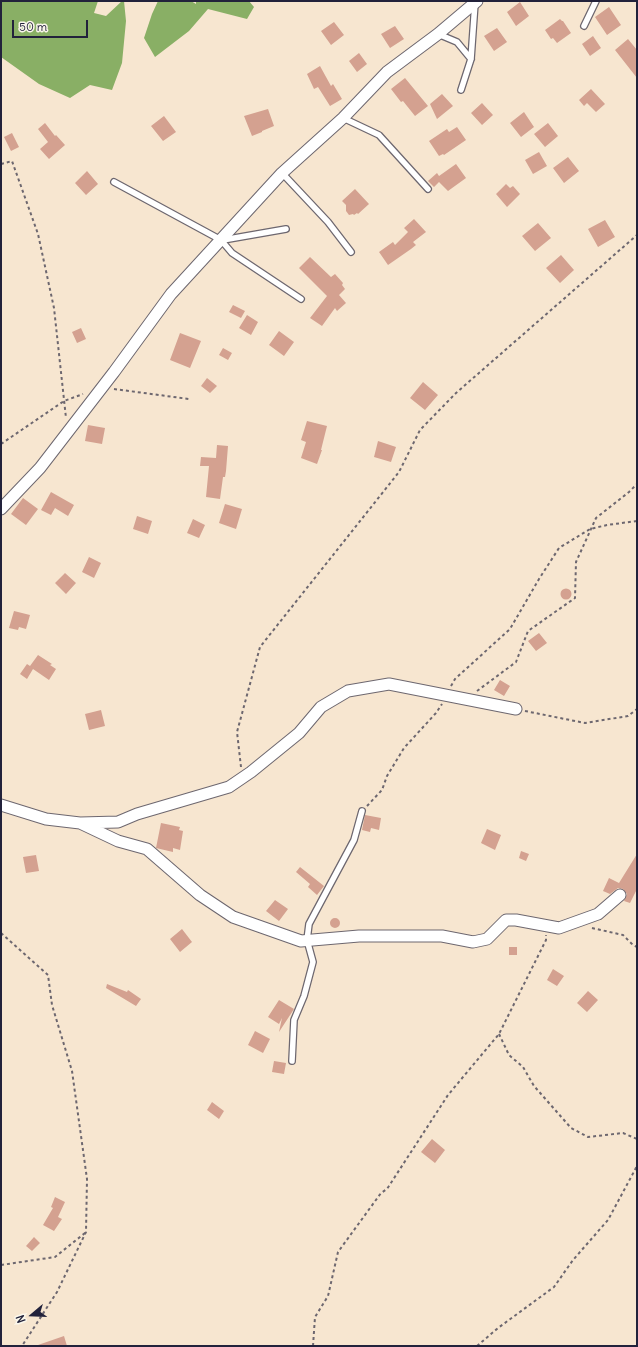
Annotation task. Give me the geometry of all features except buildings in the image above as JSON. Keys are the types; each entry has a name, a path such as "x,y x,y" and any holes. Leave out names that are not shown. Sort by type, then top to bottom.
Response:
{"street":[{"path":"1,509 40,468 114,372 171,294 282,173 343,118 387,72 438,34 476,2"},
{"path":"1,805 46,819 80,822 118,822 137,814 229,787 299,733 321,706 348,691 390,684 516,709"},
{"path":"80,822 118,841 146,849 200,895 233,917 301,941 359,936 442,936 473,942 487,938 506,920 516,920 559,928 598,914 620,895"}],"lane":[{"path":"584,26 596,1"},
{"path":"460,90 471,58 476,2"},
{"path":"438,34 457,42 471,58"},
{"path":"343,118 379,136 428,190"},
{"path":"282,173 328,222 351,252"},
{"path":"114,182 221,240 232,253 301,299"},
{"path":"221,240 286,229"},
{"path":"292,1061 294,1020 304,996 313,962 307,940 309,924 354,840 362,811"}],"path":[{"path":"1,164 12,161 38,234 54,308 67,433"},
{"path":"242,778 237,732 260,647 398,472 420,430 456,393 637,235"},
{"path":"466,699 516,662 528,631 575,598 576,562 590,529 596,518 637,484"},
{"path":"362,811 382,790 387,776 404,748 436,713 455,679 510,629 529,594 559,548 590,529 637,521"},
{"path":"516,709 585,723 628,716 637,709"},
{"path":"573,923 623,935 637,947"},
{"path":"313,1346 315,1318 328,1296 338,1252 381,1192 387,1189 448,1094 499,1034 546,940 546,926"},
{"path":"1,933 48,975 52,1005 72,1071 87,1179 86,1232 57,1292 22,1346"},
{"path":"499,1034 510,1055 523,1067 534,1086 571,1128 588,1137 623,1133 637,1139"},
{"path":"476,1346 554,1287 573,1260 608,1220 637,1166"},
{"path":"1,1265 55,1256 86,1232"}],"green space":[{"path":"1,1 98,1 94,13 106,16 122,1 124,1 126,21 122,63 112,90 90,85 70,98 39,84 1,57"},
{"path":"158,1 191,1 196,4 196,1 249,1 254,7 247,19 208,9 189,31 155,57 144,38"}]}
